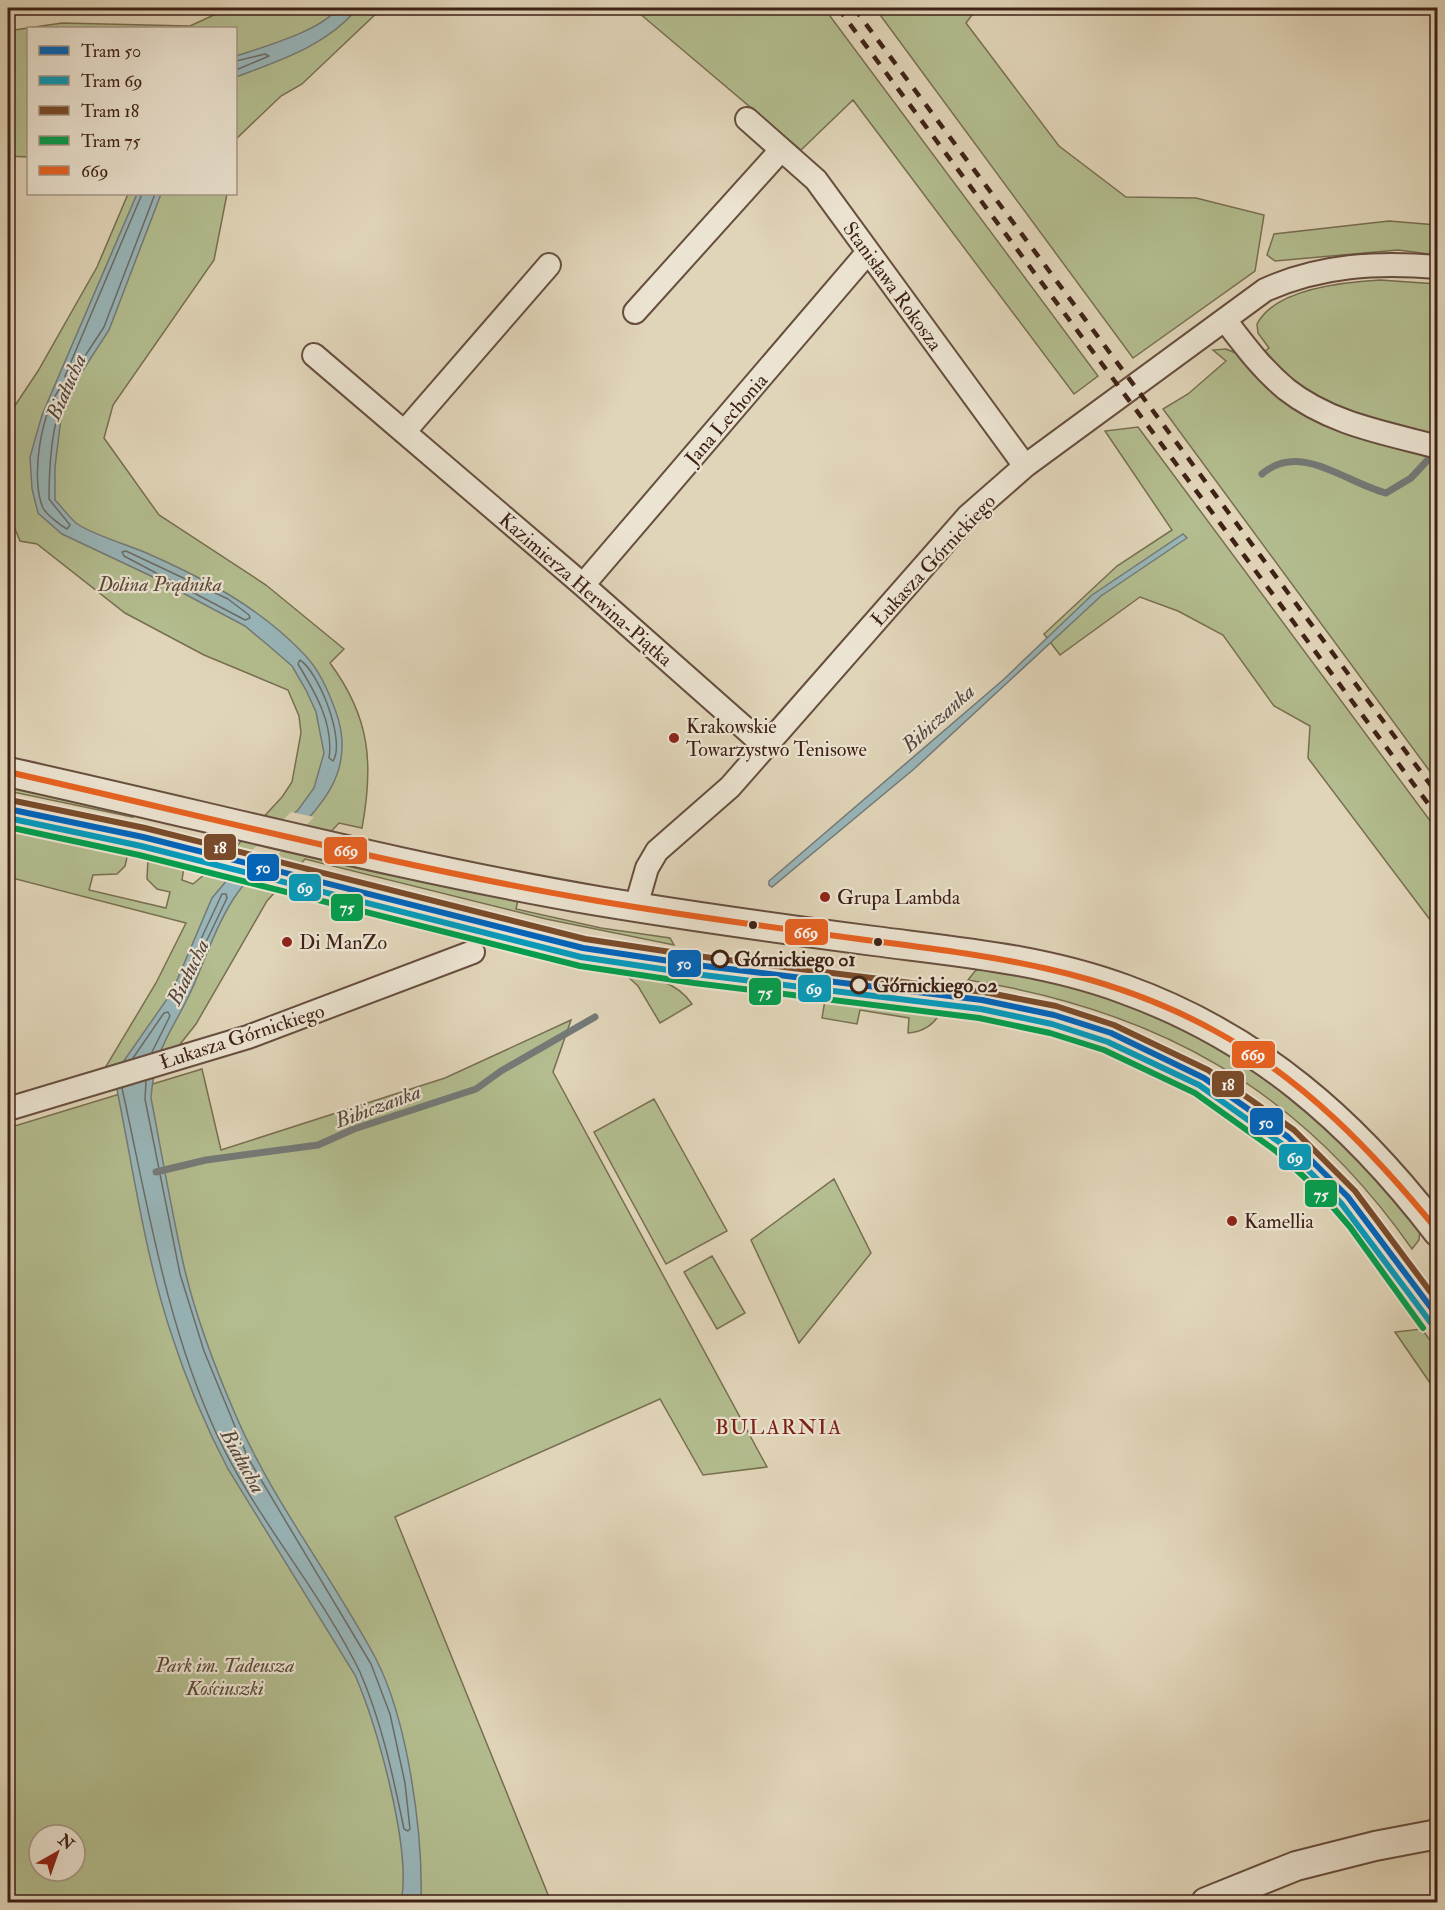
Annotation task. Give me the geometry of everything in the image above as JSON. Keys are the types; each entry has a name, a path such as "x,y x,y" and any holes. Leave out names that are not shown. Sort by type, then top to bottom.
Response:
{"street":[{"name":"Stanisława Rokosza","path":"747,119 816,180 1025,466"},
{"path":"635,312 781,150"},
{"name":"Jana Lechonia","path":"583,585 868,252"},
{"path":"405,431 549,265"},
{"name":"Łukasza Górnickiego","path":"636,906 647,868 657,851 730,787 968,516 1025,466 1265,290 1295,276 1347,267 1437,267"},
{"path":"1224,320 1252,357 1288,391 1338,419 1431,445"},
{"name":"Kazimierza Herwina-Piątka","path":"314,355 583,585 766,747"},
{"path":"8,772 426,867 769,928 1027,961 1090,977 1140,994 1228,1037 1298,1084 1371,1150 1437,1232"},
{"name":"Łukasza Górnickiego","path":"8,1109 187,1056 286,1023 472,952"},
{"path":"1206,1902 1296,1866 1437,1834"}],"green space":[{"path":"229,8 382,8 302,84 281,96 237,138 237,27 35,27 62,23 190,26"},
{"path":"643,8 824,8 1098,376 1074,394 853,100 801,150 639,13"},
{"path":"875,8 977,8 966,23 1059,146 1126,197 1196,198 1264,215 1255,271 1133,358"},
{"path":"27,28 27,157 8,156 8,31"},
{"name":"Dolina Prądnika","path":"128,195 227,195 214,260 113,405 104,438 159,515 266,585 344,649 330,663 354,702 366,741 368,782 366,804 362,828 339,823 311,853 518,900 516,909 601,928 670,938 674,945 546,919 305,859 267,901 196,1024 177,1048 105,1068 156,983 186,923 8,877 8,827 128,853 125,866 117,874 93,875 89,890 166,908 170,892 157,889 147,879 148,858 184,867 182,880 193,884 205,874 210,875 282,797 292,782 301,733 299,716 288,690 204,655 125,613 37,544 20,541 8,512 8,416 38,371 97,267"},
{"path":"1389,221 1437,225 1437,255 1398,250 1275,261 1267,255 1274,234"},
{"path":"1380,280 1437,284 1437,439 1309,398 1263,353 1269,348 1258,333 1257,324 1266,312 1279,303 1294,295 1312,290"},
{"path":"1226,349 1238,354 1274,386 1437,455 1437,781 1163,409 1188,394 1226,361 1213,350"},
{"path":"1138,427 1437,830 1437,929 1308,758 1310,726 1274,706 1223,635 1178,611 1140,597 1060,655 1044,634 1117,566 1172,530 1105,431"},
{"path":"8,781 126,811 132,817 8,791"},
{"path":"987,966 1121,1000 1227,1050 1344,1139 1420,1230 1419,1240 1412,1249 1369,1193 1323,1144 1273,1102 1220,1066 1163,1036 1102,1012 1037,994 968,980 975,971"},
{"path":"624,973 671,985 686,996 692,1004 660,1023 638,986"},
{"path":"713,983 941,1010 928,1026 908,1033 909,1018 860,1010 857,1024 822,1018 825,1000"},
{"path":"965,1004 1031,1016 1093,1033 1152,1057 1208,1087 1259,1122 1308,1163 1352,1210 1393,1263 1391,1265 1351,1212 1306,1165 1258,1124 1206,1089 1151,1060 1092,1036 1030,1018 965,1006"},
{"name":"Park im. Tadeusza Kościuszki","path":"571,1020 553,1072 767,1467 703,1475 660,1399 395,1517 551,1902 8,1902 8,1128 202,1069 221,1150 445,1078"},
{"path":"654,1099 727,1231 666,1264 594,1132"},
{"path":"834,1179 871,1253 799,1343 751,1240"},
{"path":"712,1256 745,1313 717,1329 684,1272"},
{"path":"1422,1329 1437,1350 1437,1393 1395,1332"}],"water":[{"path":"338,8 358,8 332,32 317,42 286,58 237,77 237,56 305,31 330,16"},
{"name":"Białucha","path":"137,195 161,195 109,330 74,384 61,418 55,467 55,500 76,523 83,527 151,555 212,585 269,622 309,659 322,680 336,712 342,742 339,769 328,793 312,815 251,876 234,898 216,931 192,989 160,1052 151,1098 185,1271 201,1326 221,1381 267,1479 376,1659 397,1713 416,1811 421,1902 401,1902 402,1851 397,1820 382,1755 355,1675 228,1469 203,1418 182,1365 152,1267 114,1075 172,992 212,898 239,866 298,810 314,788 324,753 316,712 292,666 245,626 149,575 62,534 38,513 32,489 30,457 42,415"},
{"path":"1183,534 1187,538 1101,596 914,769 772,887 769,885 769,881 1003,680 1092,595"}],"pier":[{"path":"291,812 314,817 250,884 224,878"}],"waterway":[{"name":"Bibiczanka","path":"1262,474 1277,465 1292,462 1307,463 1323,467 1386,493 1411,478 1436,451"},
{"name":"Bibiczanka","path":"156,1172 206,1160 318,1145 354,1129 476,1089 501,1071 595,1017"}],"railway":[{"path":"838,8 1438,817"},
{"path":"854,8 1438,795"}],"tram line":[{"name":"18","path":"10,800 145,828 585,939 697,956 984,992 1056,1006 1114,1025 1208,1070 1294,1130 1355,1191 1438,1302"},
{"name":"50","path":"8,809 143,837 583,948 696,965 982,1000 1054,1015 1111,1033 1204,1078 1288,1137 1348,1197 1438,1317"},
{"name":"69","path":"8,818 141,846 581,957 695,974 981,1009 1052,1024 1108,1042 1199,1085 1282,1144 1341,1203 1431,1323"},
{"name":"75","path":"8,827 139,855 580,966 694,983 979,1018 1050,1033 1104,1050 1195,1093 1276,1151 1318,1190 1350,1227 1423,1328"}],"transit line":[{"name":"669","path":"8,772 376,857 524,888 698,917 1001,959 1088,979 1173,1010 1248,1050 1308,1095 1336,1120 1389,1174 1438,1231"}],"place":[{"name":"Krakowskie Towarzystwo Tenisowe","path":"674,738"},
{"name":"Grupa Lambda","path":"825,897"},
{"name":"Di ManZo","path":"287,942"},
{"name":"Górnickiego 01","path":"720,959"},
{"name":"Górnickiego 02","path":"859,985"},
{"name":"Kamellia","path":"1232,1221"}],"district":[{"name":"BULARNIA","path":"779,1427"}]}
